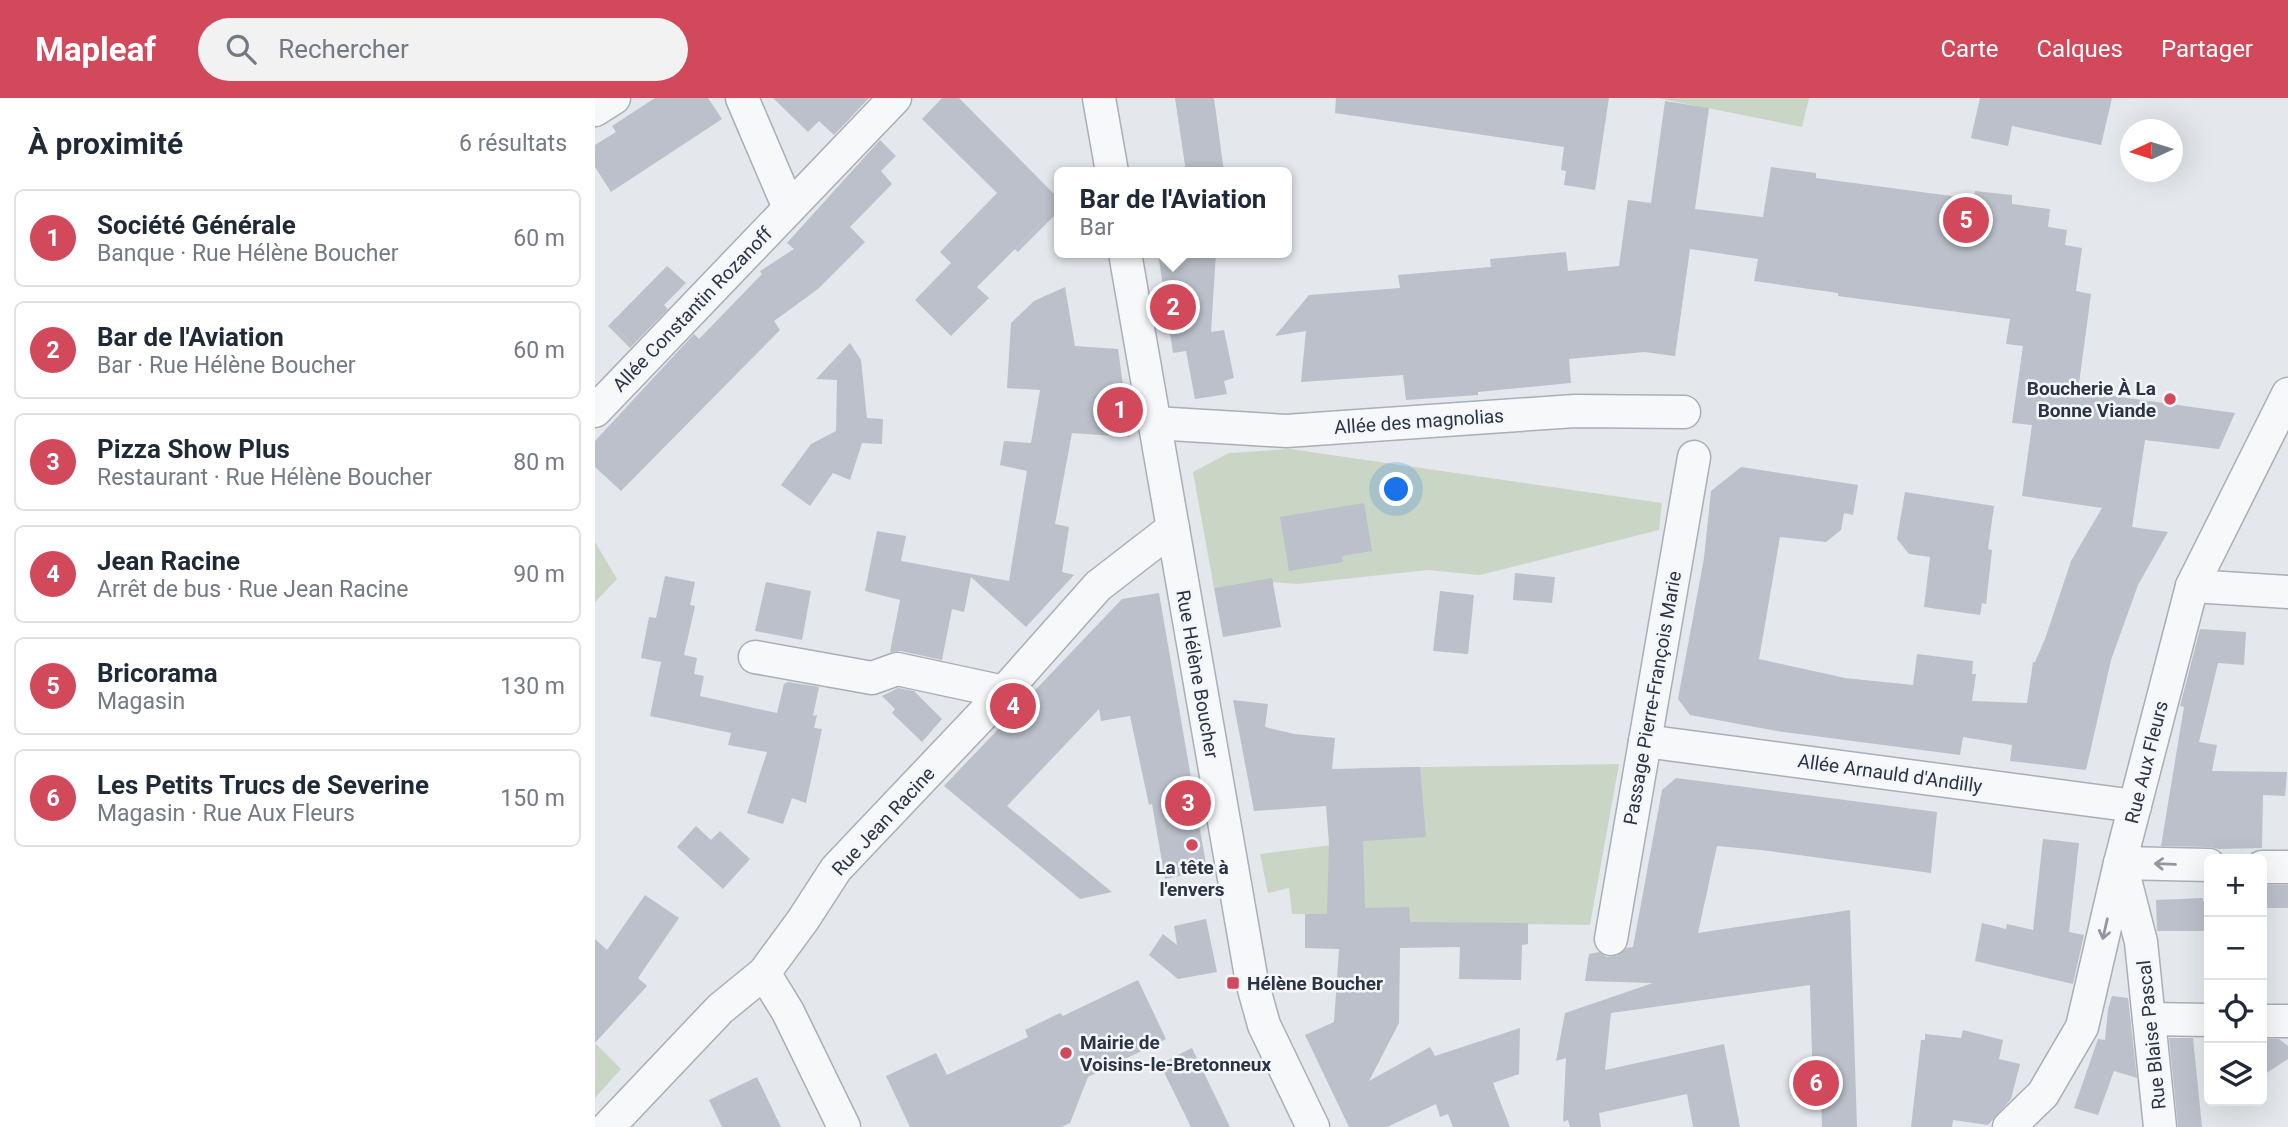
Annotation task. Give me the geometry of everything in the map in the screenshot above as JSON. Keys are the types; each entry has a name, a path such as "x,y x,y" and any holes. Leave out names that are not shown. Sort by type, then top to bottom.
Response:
{"street":[{"path":"595,110 614,98"},
{"path":"742,98 789,208"},
{"name":"Allée Constantin Rozanoff","path":"595,411 895,98"},
{"path":"1099,98 1111,167"},
{"name":"Rue Hélène Boucher","path":"1126,258 1251,982 1264,1024 1313,1127"},
{"name":"Allée des magnolias","path":"1154,423 1286,431 1575,411 1684,412"},
{"name":"Rue Aux Fleurs","path":"2010,1127 2043,1094 2082,1027 2120,863 2192,586 2284,412"},
{"name":"Passage Pierre-François Marie","path":"1611,939 1694,457"},
{"name":"Rue Jean Racine","path":"608,1127 720,1009 764,973 836,869 1004,692 1098,586 1173,528"},
{"path":"2192,586 2288,592"},
{"path":"755,657 872,678 897,669 1004,692"},
{"name":"Allée Arnauld d'Andilly","path":"1645,741 2135,806"},
{"path":"2120,863 2204,865"},
{"name":"Rue Blaise Pascal","path":"2120,863 2141,942 2160,1127"},
{"path":"2267,867 2288,867"},
{"path":"764,973 788,1012 844,1127"},
{"path":"2149,1019 2204,1020"},
{"path":"2267,1021 2288,1021"}],"green space":[{"path":"1657,98 1809,98 1802,127"},
{"path":"1290,449 1662,503 1659,530 1480,575 1428,570 1297,584 1256,581 1214,588 1193,472 1229,453"},
{"path":"595,542 617,579 595,602"},
{"path":"1619,764 1590,925 1364,922 1364,915 1292,914 1289,888 1268,893 1260,854 1363,841 1359,768"},
{"path":"595,1043 621,1069 595,1098"}],"building":[{"path":"655,98 708,98 722,119 611,192 595,167 595,145 616,132 612,126"},
{"path":"773,98 869,98 834,135 819,121 808,132"},
{"path":"942,98 959,98 1054,194 1054,216 1018,252 1015,249 977,287 989,298 951,336 915,300 951,263 940,252 997,193 922,119"},
{"path":"1175,98 1214,98 1223,167 1185,167"},
{"path":"1336,98 1609,98 1595,190 1564,185 1566,171 1561,170 1564,147 1335,113"},
{"path":"1980,98 2112,98 2101,145 2012,126 2008,146 1971,138"},
{"path":"1665,101 1709,108 1695,209 1763,217 1771,167 1816,173 1816,178 1974,199 1975,191 2012,195 2012,204 2050,209 2048,227 2067,230 2065,245 2082,248 2076,291 2091,294 2078,391 2235,413 2219,449 2145,440 2132,527 2168,532 2138,585 2111,660 2086,770 2010,761 2012,745 1963,737 1960,755 1777,731 1690,715 1678,699 1704,558 1711,491 1741,467 1858,485 1853,515 1844,513 1841,530 1826,542 1780,537 1759,659 1845,678 1913,685 1917,654 1973,661 1972,674 1976,674 1972,701 2027,703 2033,662 2045,639 2071,561 2102,508 2022,496 2032,425 2012,423 2023,346 2006,344 2010,319 1838,296 1838,293 1754,281 1758,259 1690,249 1675,356 1644,352 1569,359 1571,383 1478,392 1478,395 1406,400 1403,375 1301,382 1306,331 1275,336 1309,295 1400,288 1398,275 1491,267 1490,259 1566,252 1568,271 1619,266 1628,200 1651,203"},
{"path":"880,140 896,156 881,171 892,184 850,227 865,242 818,289 774,321 780,330 621,491 595,467 595,441 694,334 699,339 762,274 760,271 794,249 787,243"},
{"path":"1159,258 1216,258 1211,332 1224,330 1234,378 1224,381 1227,394 1195,399 1186,351 1173,353"},
{"path":"667,266 686,283 664,305 668,309 630,348 608,326"},
{"path":"1065,287 1075,346 1118,349 1130,437 1072,433 1055,524 1069,527 1062,572 1074,575 1026,627 971,577 964,612 952,609 942,660 901,651 890,652 900,600 865,591 877,531 906,536 901,561 1009,581 1027,471 1000,465 1004,441 1031,443 1040,390 1007,388 1011,323 1034,301"},
{"path":"850,343 861,360 867,418 883,419 882,444 862,443 850,480 833,473 810,506 781,485 811,444 836,431 837,380 816,379"},
{"path":"1905,492 1994,506 1988,549 1992,550 1986,604 1982,603 1980,615 1924,607 1930,557 1909,554 1897,539"},
{"path":"1364,503 1372,551 1342,556 1343,562 1289,571 1280,517"},
{"path":"1515,573 1555,577 1552,603 1513,600"},
{"path":"665,576 695,582 690,605 695,606 684,655 697,658 694,674 704,676 700,696 777,713 784,684 788,682 819,687 813,716 817,715 814,728 822,729 806,803 792,798 783,824 747,813 767,752 728,745 731,733 650,716 661,662 641,658 649,617 656,618"},
{"path":"1272,578 1281,627 1223,637 1214,588"},
{"path":"766,582 811,591 802,640 755,631"},
{"path":"1440,591 1474,595 1468,654 1433,651"},
{"path":"1159,593 1207,870 1165,879 1152,804 1149,805 1130,716 1101,721 1099,709 1007,806 1112,892 1080,899 944,786 1122,599"},
{"path":"2200,629 2246,632 2244,665 2218,663 2199,742 2217,745 2212,771 2287,772 2285,796 2263,795 2262,848 2161,846 2184,707 2180,706"},
{"path":"898,688 914,691 942,719 922,742 892,713 895,709 882,696"},
{"path":"1233,700 1268,704 1265,727 1294,734 1335,738 1332,769 1420,767 1426,837 1363,841 1365,908 1409,907 1410,922 1528,923 1528,944 1522,945 1521,980 1459,979 1460,947 1400,948 1399,1023 1369,1081 1430,1047 1435,1056 1520,1028 1519,1074 1493,1083 1510,1127 1453,1127 1448,1114 1440,1117 1436,1104 1387,1127 1349,1127 1305,1035 1334,1022 1339,949 1305,948 1305,914 1327,914 1329,844 1326,806 1254,811"},
{"path":"1676,778 1937,812 1931,873 1717,846 1698,933 1850,910 1857,1127 1822,1127 1821,1097 1813,1088 1810,985 1611,1013 1605,1070 1724,1044 1740,1127 1693,1127 1687,1094 1599,1113 1601,1127 1570,1127 1568,1120 1563,1122 1566,1058 1556,1061 1565,1013 1653,983 1585,981 1589,954 1599,952 1607,957 1617,956 1626,948 1633,947 1662,790"},
{"path":"696,826 711,840 720,831 750,859 723,889 677,847"},
{"path":"2043,839 2079,843 2069,932 2084,935 2073,984 1975,961 1982,923 2006,929 2007,924 2033,930"},
{"path":"2267,885 2288,885 2288,908 2267,908"},
{"path":"645,895 679,918 638,978 647,986 595,1043 595,939 607,950"},
{"path":"2203,898 2204,931 2157,931 2156,900"},
{"path":"1206,919 1217,972 1178,979 1149,955 1163,934 1177,945 1174,926"},
{"name":"Mairie de Voisins-le-Bretonneux","path":"1138,980 1166,1039 1088,1077 1070,1123 1061,1127 910,1127 886,1076 936,1053 947,1075 1028,1037 1025,1030 1060,1013 1063,1016"},
{"path":"2112,996 2128,998 2137,1078 2114,1071 2098,1115 2074,1108 2098,1039 2105,1040"},
{"path":"1963,1030 2003,1040 1999,1059 2020,1064 2011,1099 1988,1125 1953,1120 1952,1127 1911,1127 1921,1040 1925,1040 1925,1034 1961,1038"},
{"path":"2169,1038 2193,1038 2202,1127 2178,1127"},
{"path":"2267,1039 2279,1039 2288,1046 2288,1059 2267,1073"},
{"path":"1192,1048 1230,1127 1191,1127 1160,1064"},
{"path":"757,1077 781,1127 722,1127 709,1100"}],"place":[{"name":"Bricorama","path":"1966,220"},
{"name":"Bar de l'Aviation","path":"1173,307"},
{"name":"Boucherie À La Bonne Viande","path":"2170,399"},
{"name":"Société Générale","path":"1120,410"},
{"name":"Jean Racine","path":"1013,706"},
{"name":"Pizza Show Plus","path":"1188,803"},
{"name":"La tête à l'envers","path":"1192,845"},
{"name":"Hélène Boucher","path":"1233,983"},
{"name":"Mairie de Voisins-le-Bretonneux","path":"1066,1053"},
{"name":"Les Petits Trucs de Severine","path":"1816,1083"}]}
